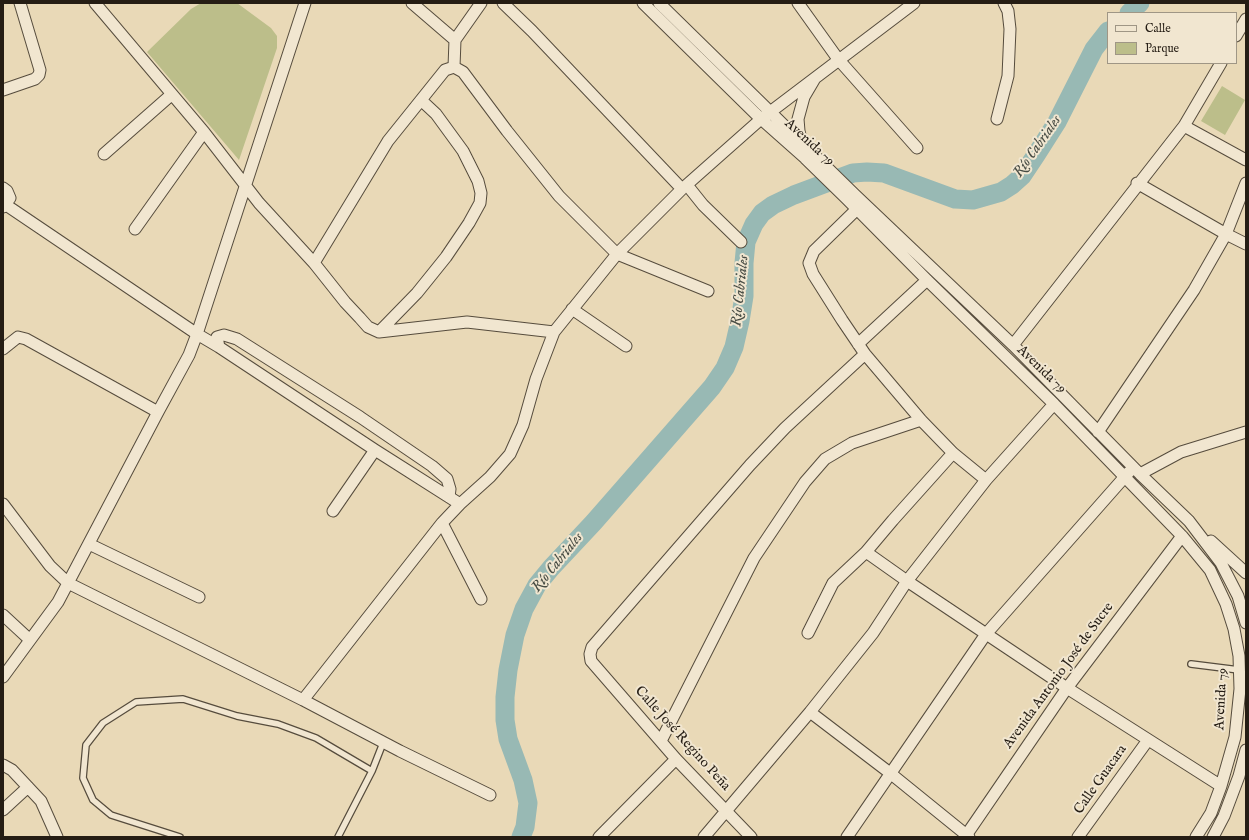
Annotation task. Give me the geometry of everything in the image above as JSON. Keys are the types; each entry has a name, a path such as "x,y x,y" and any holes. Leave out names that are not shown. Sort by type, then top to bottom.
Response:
{"street":[{"path":"3,90 34,79 39,75 40,70 20,3"},
{"path":"95,3 171,95 204,132 259,203 314,263 345,302 368,327 379,332 467,322 554,332"},
{"path":"3,677 58,602 189,355 305,3"},
{"path":"412,3 455,40"},
{"path":"454,67 455,40 481,3"},
{"path":"503,3 532,30 684,187 741,242"},
{"name":"Avenida 79","path":"642,3 765,115 851,197 857,209 927,280 1054,404 1182,536 1210,570 1226,604 1234,629 1238,656 1240,689 1235,737 1221,786 1211,813 1196,837"},
{"name":"Avenida 79","path":"659,3 765,115 802,144 808,155"},
{"path":"303,700 442,524 460,504 490,477 510,454 523,425 536,379 554,332 617,254 684,187 765,115 914,3"},
{"path":"997,119 1008,76 1010,29 1008,11 1004,3"},
{"path":"804,5 838,59 917,148"},
{"path":"1237,34 1246,19"},
{"path":"1012,345 1184,126 1220,64"},
{"path":"314,263 388,141 445,70 454,67 463,72 507,132 559,196 617,254 708,291"},
{"path":"802,144 798,119 804,97 816,76"},
{"path":"104,154 171,95"},
{"path":"379,332 417,293 446,257 469,223 480,203 481,193 478,181 463,151 436,114 421,100"},
{"path":"1184,126 1246,160"},
{"path":"135,229 204,132"},
{"path":"1098,432 1194,290 1226,234 1246,182"},
{"path":"1138,183 1246,244"},
{"path":"3,188 8,191 10,198 4,205 197,334 460,504"},
{"path":"851,197 1012,345 1137,471 1246,573"},
{"path":"857,209 814,251 809,263 813,274 865,354 921,420 953,453 986,480"},
{"path":"858,344 927,280"},
{"path":"572,310 626,346"},
{"path":"219,347 217,337 224,335 237,339 360,416 432,466 447,479 450,489 449,497"},
{"path":"3,349 18,337 26,339 158,412"},
{"name":"Calle José Regino Peña","path":"751,837 727,810 676,759 662,741 591,661 590,654 592,647 740,476 785,428 865,354"},
{"path":"704,837 810,712 874,633 907,581 986,480 1054,404"},
{"path":"662,741 754,558 805,482 825,459 852,443 921,420"},
{"path":"847,837 986,634 1125,477 1187,449 1246,432"},
{"path":"333,511 375,450"},
{"path":"808,634 833,583 866,552 892,520 953,453"},
{"path":"3,504 50,566 68,583 303,700 383,743 490,795"},
{"path":"1189,520 1222,563 1243,607 1246,623"},
{"path":"442,524 480,599"},
{"name":"Avenida Antonio José de Sucre","path":"967,836 1067,688 1182,536"},
{"path":"89,544 199,597"},
{"path":"866,552 1067,688 1221,786"},
{"path":"3,615 30,640"},
{"path":"810,712 890,773 967,836"},
{"name":"Calle Guacara","path":"1078,837 1148,740"},
{"path":"1214,837 1224,816 1239,776 1246,750"},
{"path":"599,837 676,759"},
{"path":"3,764 12,770 41,801 57,837"},
{"path":"3,810 28,787"}],"lane":[{"path":"1191,664 1239,670"},
{"path":"180,837 111,815 94,800 83,778 86,745 103,722 136,702 183,699 237,716 278,724 316,738 372,771"},
{"path":"338,837 372,771 383,743"}],"green space":[{"path":"201,3 237,3 271,28 277,36 277,48 239,160 147,52 191,9"},
{"path":"1222,86 1245,100 1225,135 1201,121"}],"waterway":[{"name":"Río Cabriales","path":"1130,12 1140,3"},
{"name":"Río Cabriales","path":"521,837 525,827 528,803 523,780 508,739 505,720 505,697 508,670 515,635 524,609 537,585 551,568 594,522 712,387 725,368 734,347 740,321 744,296 744,263 746,242 754,224 762,213 773,205 794,195 853,173 884,173 955,199 973,200 1001,192 1022,176 1036,155 1057,122 1094,49 1107,32"}]}
